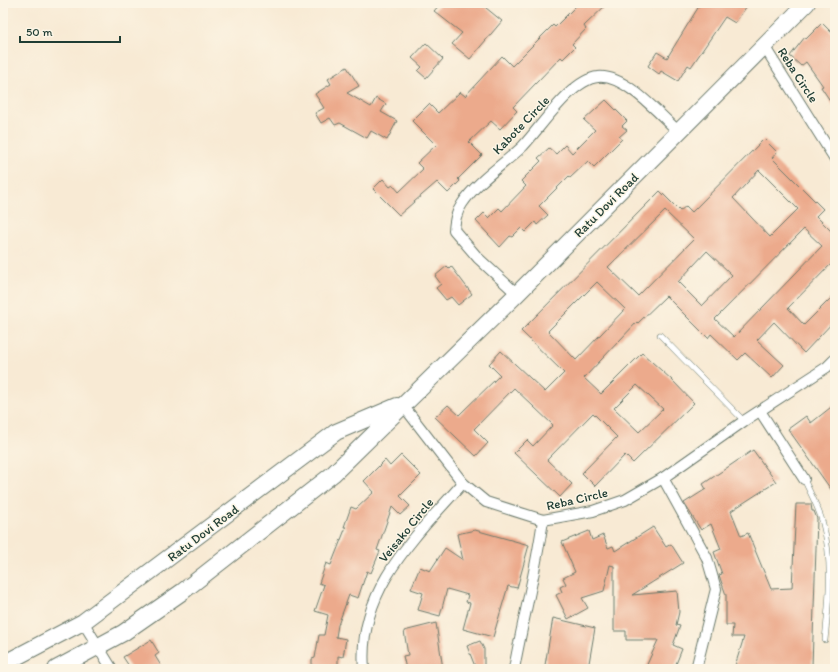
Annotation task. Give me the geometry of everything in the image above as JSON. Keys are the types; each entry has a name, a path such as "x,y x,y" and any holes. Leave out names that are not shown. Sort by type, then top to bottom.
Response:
{"main road":[{"name":"Ratu Dovi Road","path":"56,669 128,629 232,554 333,474 382,426 402,404 517,294 807,3"},
{"name":"Ratu Dovi Road","path":"3,664 83,622 336,432 402,404"}],"street":[{"name":"Reba Circle","path":"764,46 835,159"},
{"name":"Kabote Circle","path":"517,294 464,244 454,230 456,214 463,202 487,177 523,145 554,109 586,81 598,77 614,78 628,86 679,132"},
{"name":"Reba Circle","path":"402,404 463,483 486,502 543,520 593,511 625,500 663,478 744,421 827,367 835,359"},
{"path":"760,411 804,479"},
{"path":"663,478 707,558 716,589 696,669"},
{"name":"Veisako Circle","path":"364,669 368,616 388,571 463,483"},
{"path":"514,669 522,621 536,567 543,520"},
{"path":"83,622 112,669"}],"lane":[{"path":"660,335 744,421"},
{"path":"804,479 823,523 830,556 829,607 825,640"}],"building":[{"path":"441,3 480,3 502,21 470,59 452,44 462,33 434,11"},
{"path":"579,3 608,3 584,26 586,29 572,44 575,47 563,59 561,57 513,107 517,111 500,129 491,121 469,142 482,155 458,179 460,181 448,193 437,182 399,215 373,189 383,179 390,187 393,185 399,192 423,169 417,163 436,145 412,121 429,104 438,113 460,92 465,96 502,56 512,66 553,25 555,27"},
{"path":"701,3 749,3 735,23 725,17 691,67 688,65 678,81 661,71 659,74 648,66 657,52 667,58"},
{"path":"822,23 835,36 835,108 821,87 823,86 806,62 801,66 790,56 805,37 806,39"},
{"path":"426,43 443,59 426,78 418,71 422,67 412,58"},
{"path":"347,67 359,86 347,93 371,107 376,98 386,104 381,112 397,121 387,140 371,131 367,138 340,123 335,125 330,118 321,123 315,113 324,108 315,94 331,84 328,79"},
{"path":"606,100 627,121 622,126 627,130 619,137 622,139 594,167 588,161 570,178 569,176 539,206 548,215 537,225 535,222 525,232 521,228 512,237 510,236 500,247 476,221 484,213 489,218 499,208 502,211 526,186 521,181 541,161 538,158 549,148 556,154 565,145 572,153 595,130 584,120"},
{"path":"764,139 777,152 772,158 823,209 816,216 835,235 835,260 788,308 804,325 835,294 835,320 804,353 774,322 757,340 784,365 772,378 745,353 738,360 711,334 708,338 666,296 638,323 637,322 584,378 601,394 642,353 672,380 694,403 633,463 625,455 595,486 582,473 617,437 593,413 547,460 572,484 560,497 514,453 527,440 533,446 553,425 514,388 474,429 488,443 476,456 435,417 448,405 459,415 500,375 489,364 501,351 545,392 564,373 521,331 660,191 680,211 686,206 692,212","holes":["759,170 798,209 770,237 733,198","665,211 694,239 638,296 608,267","804,229 822,246 734,337 715,319","707,251 732,275 702,306 678,282","597,282 625,309 576,360 548,331","637,385 663,409 639,432 614,408"]},
{"path":"447,266 449,268 451,266 472,294 458,305 451,297 446,300 436,288 441,284 435,276"},
{"path":"835,404 835,495 788,429 806,416 811,423"},
{"path":"753,450 776,482 731,511 741,536 748,533 771,589 792,588 796,504 811,504 812,511 814,511 817,519 812,666 810,666 809,669 734,669 744,637 732,637 733,625 726,625 726,595 719,575 722,574 714,552 721,549 711,524 701,530 684,503 706,489 703,484"},
{"path":"401,455 421,475 400,496 410,506 400,515 392,507 377,550 380,551 371,573 367,571 358,598 349,595 338,625 336,637 346,639 343,657 338,656 338,669 312,669 312,659 315,658 319,635 324,635 328,615 315,611 324,585 319,583 326,563 331,565 346,527 344,527 351,507 356,509 374,492 364,481 385,460 390,466"},
{"path":"653,527 666,547 671,544 683,563 632,595 677,591 679,612 676,625 680,626 673,645 682,649 674,669 645,669 658,640 626,640 626,631 614,631 614,566 610,565 604,591 582,598 588,608 568,619 556,595 562,592 560,587 566,584 563,578 575,572 562,542 589,531 592,540 603,535 608,548 613,546 615,551"},
{"path":"475,530 529,545 517,588 508,586 493,637 463,629 470,603 466,602 468,595 447,589 440,616 418,610 423,593 411,589 420,567 430,571 445,548 463,560 457,534"},
{"path":"553,618 595,628 588,669 548,669 548,666 545,665"},
{"path":"436,623 443,669 406,669 403,656 408,655 404,631"},
{"path":"151,640 159,653 155,656 163,669 131,669 123,657"},
{"path":"480,641 484,649 484,669 476,669 467,646"}]}
